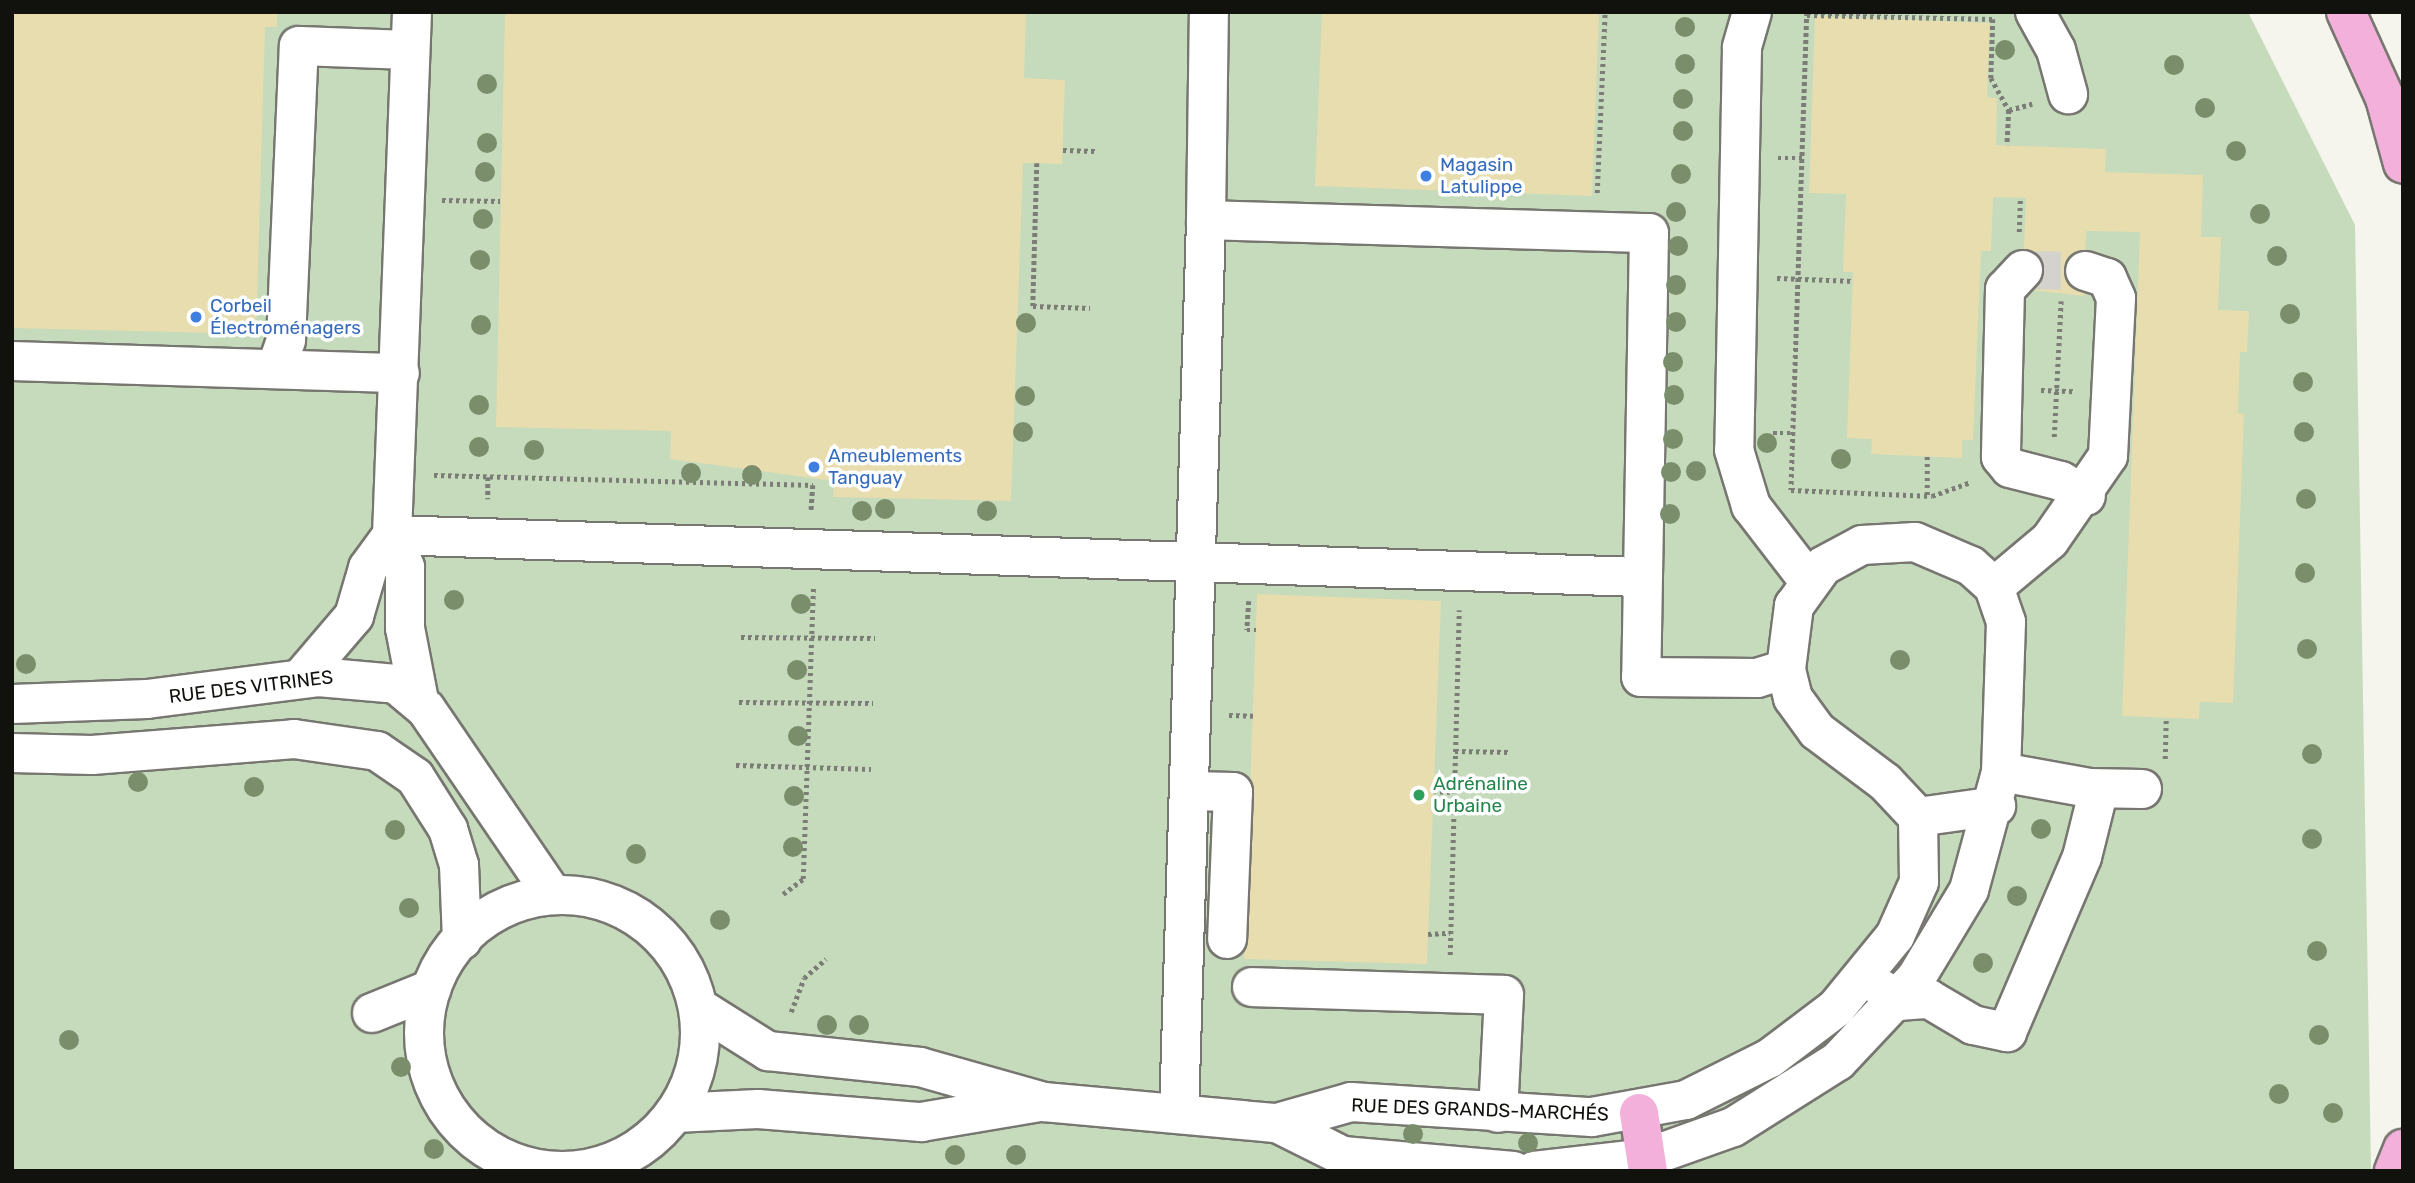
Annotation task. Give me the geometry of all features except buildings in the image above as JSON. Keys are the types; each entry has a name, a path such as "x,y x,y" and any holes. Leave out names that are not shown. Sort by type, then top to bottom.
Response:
{"highway":[{"path":"2346,12 2385,98 2403,164"},
{"path":"1639,1113 1647,1164"},
{"path":"2394,1171 2403,1149"}],"street":[{"path":"412,12 392,535 405,567 405,628 419,701"},
{"path":"1179,1114 1197,562 1209,12"},
{"path":"1752,12 1742,48 1734,450 1751,506 1808,580"},
{"path":"2035,12 2056,50 2068,94"},
{"path":"276,369 286,340 300,29 410,50"},
{"path":"1206,219 1649,233 1639,577 1641,677 1757,678 1786,668"},
{"path":"2021,254 2005,289 2001,457 2010,468 2061,481 2086,496"},
{"path":"1994,587 2024,568 2086,496 2111,444 2116,298 2107,278 2073,281"},
{"path":"12,361 400,373"},
{"path":"392,535 1639,577"},
{"path":"301,678 354,616 368,568 392,535"},
{"path":"1534,1171 1647,1164 1715,1135 1787,1098 1853,1048 1898,1001 1961,907 1998,789 2008,639 1994,587 1951,554 1903,541 1851,550 1808,580 1789,618 1786,668 1807,720 1885,782 1918,817 1998,789 2099,789 2153,777"},
{"name":"RUE DES VITRINES","path":"12,704 148,699 301,678 389,682 419,701 551,892"},
{"path":"12,753 92,755 294,739 377,751 415,777 448,829 459,865 462,940"},
{"path":"1866,976 1898,1001 1929,999 1973,1025 2007,1032 2082,857 2099,789"},
{"path":"1185,938 1235,939 1233,792 1190,791"},
{"name":"RUE DES GRANDS-MARCHÉS","path":"698,1007 768,1051 920,1067 1044,1102 1277,1123 1350,1102 1498,1113 1639,1113 1714,1088 1770,1058 1866,976 1915,895 1923,856 1918,817"},
{"path":"551,892 608,902 643,919 680,960 698,1007 696,1069 675,1113 626,1154 562,1170 479,1159 449,1114 431,1076 423,1031 431,989 462,940 506,906 551,892"},
{"path":"1252,987 1328,975 1504,995 1498,1113"},
{"path":"372,1013 431,989"},
{"name":"RUE DES GRANDS-MARCHÉS","path":"675,1113 758,1109 921,1122 1044,1102"},
{"name":"RUE DES GRANDS-MARCHÉS","path":"1277,1123 1343,1156 1513,1171"}],"path":[{"path":"1597,207 1605,12"},
{"path":"1981,478 1927,495 1791,490 1807,14 1993,19 1990,78 2009,110 2007,145"},
{"path":"1063,150 1095,151"},
{"path":"1037,163 1033,306 1090,307"},
{"path":"2020,198 2021,254"},
{"path":"464,200 500,201"},
{"path":"1798,279 1853,281"},
{"path":"2054,437 2073,281"},
{"path":"1927,456 1927,495"},
{"path":"423,475 813,482 810,522"},
{"path":"783,894 803,879 813,582"},
{"path":"1250,587 1247,630 1256,630"},
{"path":"1450,968 1460,595"},
{"path":"741,637 875,638"},
{"path":"739,702 873,703"},
{"path":"1218,715 1253,716"},
{"path":"2153,777 2166,718"},
{"path":"1455,751 1511,752"},
{"path":"736,765 871,769"},
{"path":"1433,791 1454,792"},
{"path":"1428,933 1450,933"},
{"path":"783,1016 793,1011 804,978 826,959"}],"green space":[{"path":"12,12 2248,12 2355,225 2371,1171 12,1171"}],"tunnel":[{"path":"2023,270 2085,271"}],"place":[{"name":"Magasin Latulippe","path":"1426,176"},
{"name":"Corbeil Électroménagers","path":"196,317"},
{"name":"Ameublements Tanguay","path":"814,467"},
{"name":"Adrénaline Urbaine","path":"1419,795"}]}
